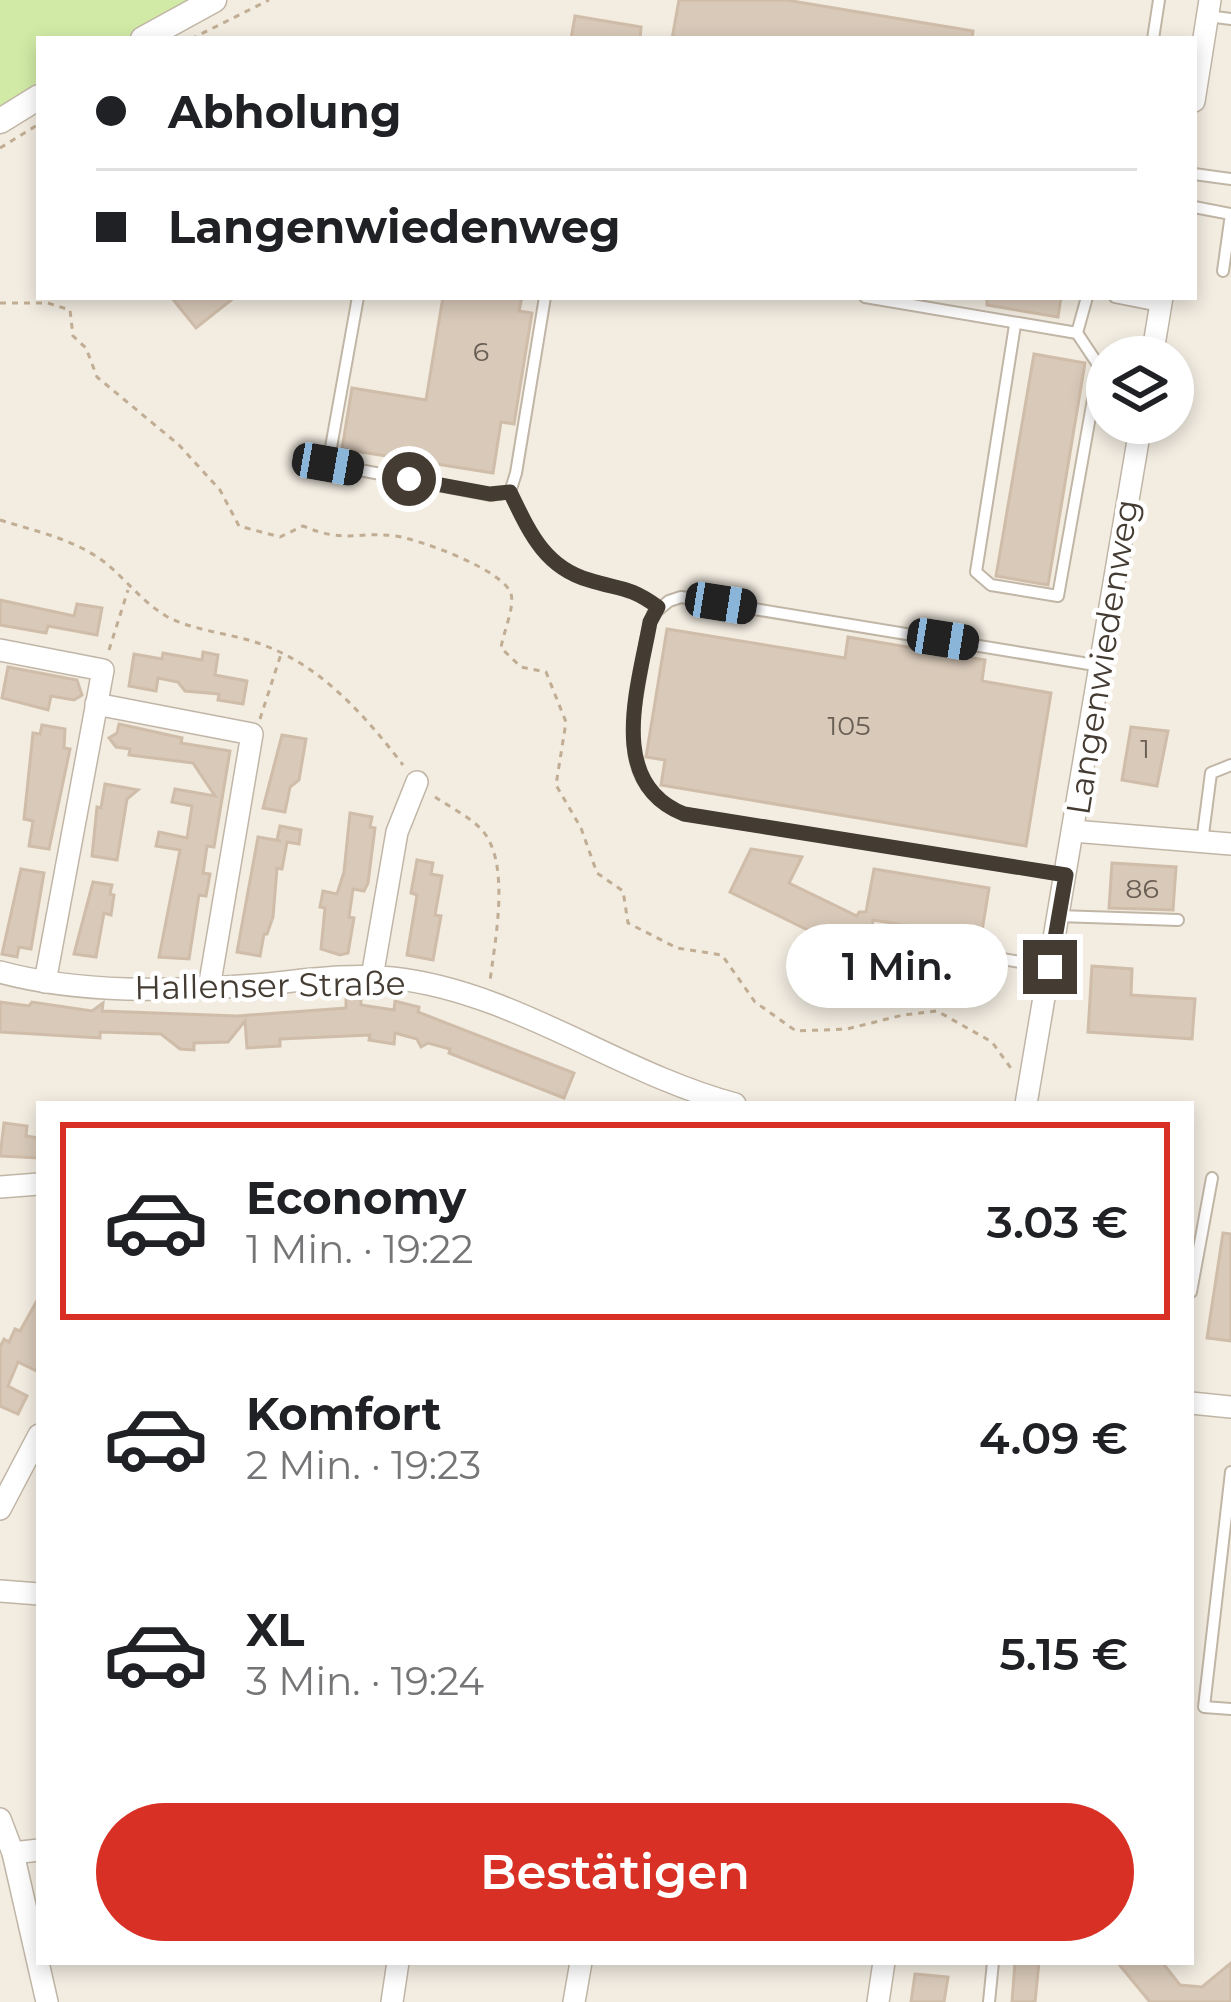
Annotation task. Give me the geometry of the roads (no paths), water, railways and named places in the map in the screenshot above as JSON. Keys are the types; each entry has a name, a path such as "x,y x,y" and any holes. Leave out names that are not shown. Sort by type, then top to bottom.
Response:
{"street":[{"path":"148,36 214,0"},
{"path":"1198,50 1216,12"},
{"path":"0,121 36,99"},
{"path":"1155,336 1161,302"},
{"name":"Langenwiedenweg","path":"1027,1098 1138,444"},
{"path":"0,650 103,670 44,982"},
{"path":"96,704 252,734 209,988"},
{"path":"372,977 397,832 417,782"},
{"path":"1073,831 1231,844"},
{"name":"Hallenser Straße","path":"0,972 44,982 175,990 372,977 440,987 725,1101"},
{"path":"0,1187 36,1184"},
{"path":"1194,1403 1231,1407"},
{"path":"0,1509 36,1441"},
{"path":"0,1591 36,1594"},
{"path":"0,1819 14,1853 36,1955"},
{"path":"14,1853 36,1850"},
{"path":"38,1965 46,2002"},
{"path":"392,2002 398,1965"},
{"path":"574,2002 580,1965"},
{"path":"878,2002 884,1965"}],"lane":[{"path":"1153,36 1159,0"},
{"path":"1197,174 1231,179"},
{"path":"1197,208 1231,214 1223,271"},
{"path":"357,300 328,464 490,494 510,492"},
{"path":"544,300 510,492 531,536 548,558 568,573 632,589 658,607"},
{"path":"881,300 1076,333 1099,367 1058,596 991,586 976,572 1015,325"},
{"path":"1076,333 1087,300"},
{"path":"1066,875 684,814 662,804 640,773 631,736 650,622 658,607 690,598 1101,666"},
{"path":"1202,842 1210,773 1231,765"},
{"path":"1058,916 1178,920"},
{"path":"885,939 1050,967"},
{"path":"1194,1276 1212,1178"},
{"path":"1231,1472 1197,1706 1231,1709"},
{"path":"989,2002 993,1965"}]}
